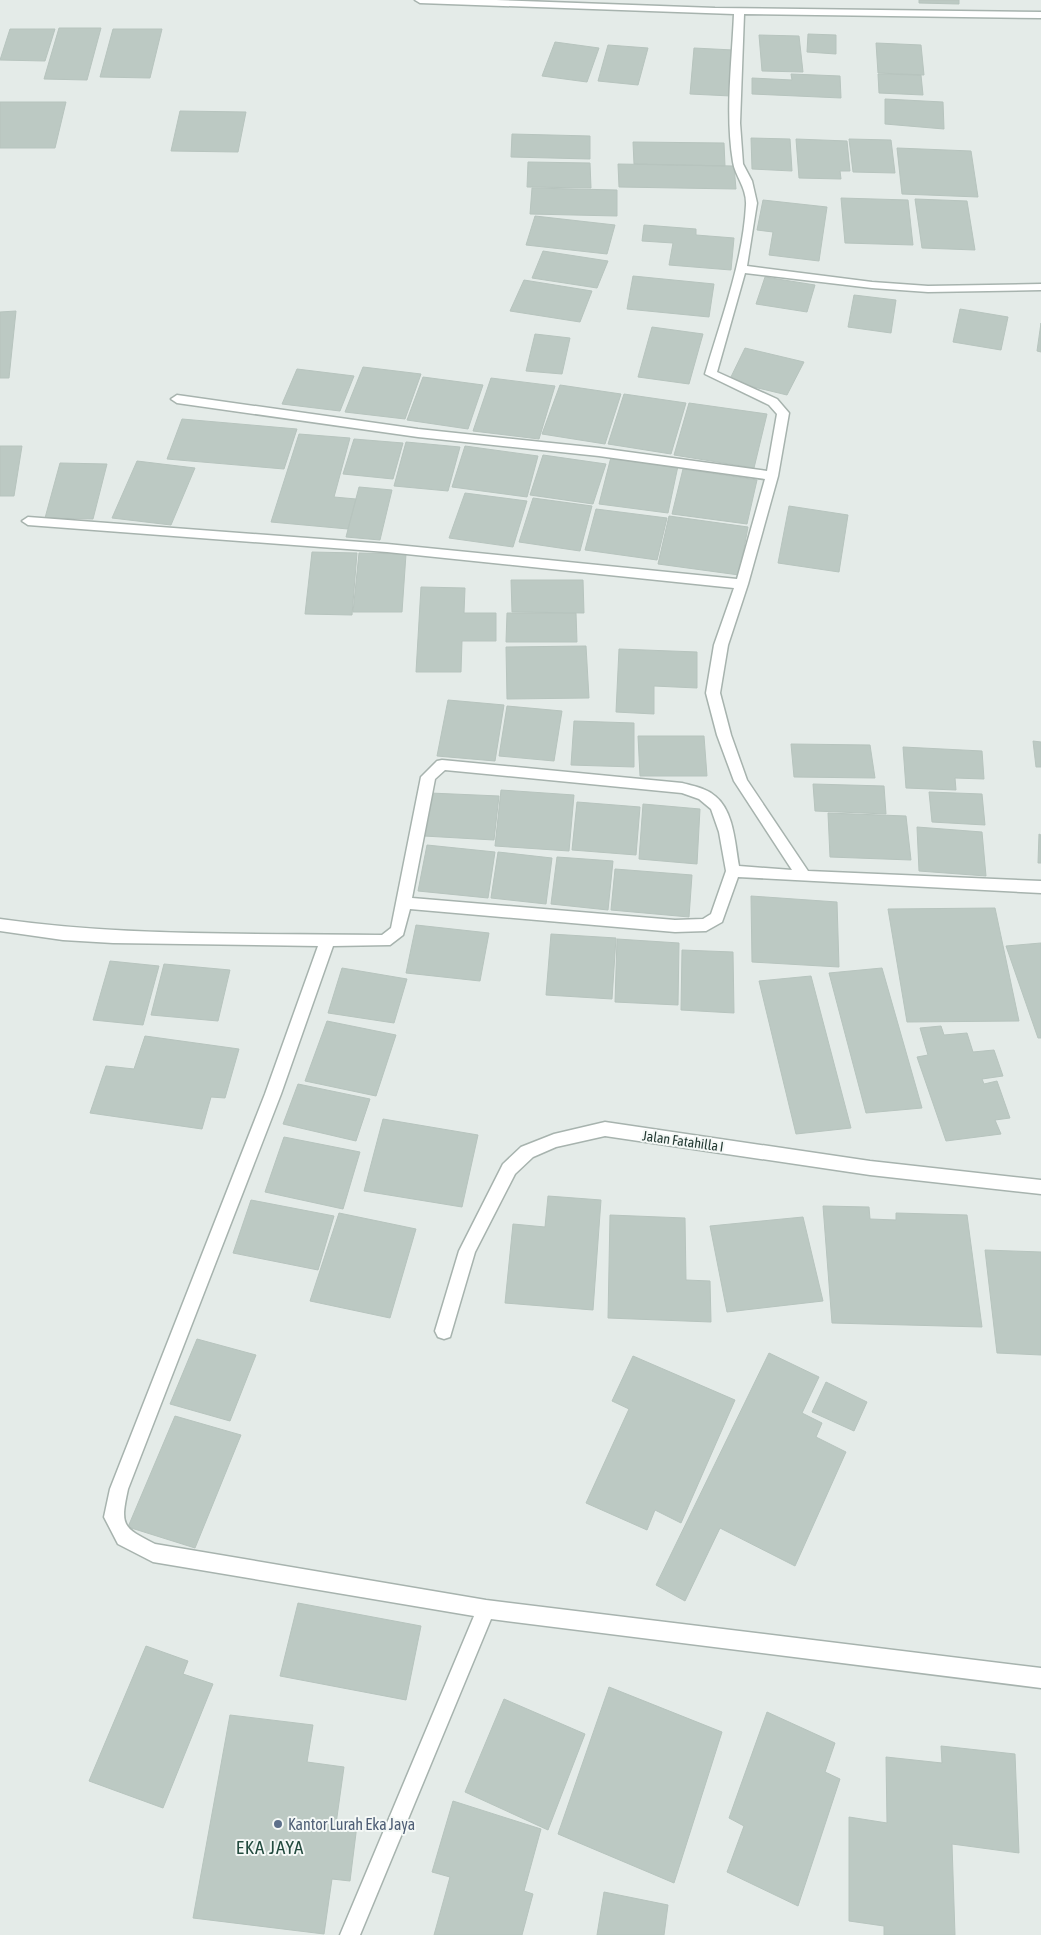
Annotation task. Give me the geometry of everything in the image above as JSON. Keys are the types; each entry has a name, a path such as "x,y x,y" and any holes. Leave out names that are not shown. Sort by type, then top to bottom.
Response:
{"street":[{"path":"420,0 715,11 1041,15"},
{"path":"714,0 715,11"},
{"path":"739,11 735,123 738,164 747,181 752,203 741,269 712,374 773,402 783,413 772,476 742,584 721,645 713,693 724,736 741,781 804,876"},
{"path":"741,269 872,285 928,289 1041,287"},
{"path":"177,399 418,433 599,452 772,476"},
{"path":"28,521 387,548 742,584"},
{"path":"0,925 63,934 113,937 376,942 392,938 398,931 402,903 428,777 442,765 682,788 701,794 713,801 720,810 733,871 717,918 706,926 675,926 402,903"},
{"path":"733,871 1041,887"},
{"path":"327,941 269,1104 120,1489 113,1517 124,1538 153,1553 486,1609 1041,1678"},
{"name":"Jalan Fatahilla I","path":"444,1331 467,1251 509,1170 527,1152 554,1141 606,1129 870,1168 1041,1187"},
{"path":"350,1935 486,1609"}],"building":[{"path":"919,0 959,0 959,4 919,3"},
{"path":"59,28 101,28 87,80 44,79"},
{"path":"10,29 55,29 45,61 0,60"},
{"path":"113,29 162,29 150,78 100,77"},
{"path":"808,34 836,35 836,54 807,52"},
{"path":"759,35 799,36 803,72 762,71"},
{"path":"555,42 599,48 587,82 542,76"},
{"path":"876,43 921,45 924,75 878,73"},
{"path":"608,45 648,48 638,85 598,81"},
{"path":"694,48 733,50 731,96 690,94"},
{"path":"791,74 840,76 841,98 752,94 752,78 792,80"},
{"path":"878,74 921,75 923,95 879,93"},
{"path":"885,99 943,102 944,129 885,124"},
{"path":"0,102 66,102 55,148 0,148"},
{"path":"180,111 246,112 238,152 171,151"},
{"path":"512,134 590,136 590,159 511,157"},
{"path":"751,138 790,139 792,171 752,169"},
{"path":"796,139 847,141 850,171 840,171 841,179 799,178"},
{"path":"849,139 891,140 895,173 853,172"},
{"path":"633,142 724,143 725,166 634,164"},
{"path":"897,148 971,151 978,197 902,194"},
{"path":"528,162 590,163 591,188 527,187"},
{"path":"618,164 734,166 736,189 619,187"},
{"path":"532,188 617,190 617,216 530,214"},
{"path":"841,198 908,200 913,245 845,243"},
{"path":"915,199 967,201 975,250 922,248"},
{"path":"763,200 827,207 819,261 769,255 773,232 757,230"},
{"path":"535,216 615,225 607,254 526,245"},
{"path":"644,225 696,229 696,235 734,238 731,270 669,265 673,243 642,241"},
{"path":"543,251 608,261 597,288 532,278"},
{"path":"633,276 714,284 709,317 627,309"},
{"path":"765,277 815,285 807,312 756,304"},
{"path":"524,280 592,291 580,322 510,311"},
{"path":"854,295 896,300 891,333 848,327"},
{"path":"960,309 1008,317 1001,350 953,342"},
{"path":"16,311 9,378 0,378 0,312"},
{"path":"1041,323 1041,352 1037,351"},
{"path":"652,327 703,334 689,384 638,377"},
{"path":"535,334 570,338 562,374 526,371"},
{"path":"745,348 804,362 787,395 729,381"},
{"path":"363,367 421,374 405,419 345,412"},
{"path":"297,369 354,376 340,411 282,404"},
{"path":"423,377 483,385 468,429 407,420"},
{"path":"491,378 555,386 539,439 473,431"},
{"path":"560,385 621,394 605,444 542,434"},
{"path":"624,394 686,403 671,454 608,444"},
{"path":"689,403 767,414 754,468 674,455"},
{"path":"182,419 297,429 284,469 167,459"},
{"path":"299,434 350,438 334,497 356,499 348,529 271,522"},
{"path":"354,439 403,443 393,479 343,474"},
{"path":"406,442 460,447 448,491 394,486"},
{"path":"0,446 22,446 14,496 0,496"},
{"path":"465,446 538,456 527,497 452,487"},
{"path":"543,455 606,464 593,504 530,495"},
{"path":"611,457 678,466 668,513 599,504"},
{"path":"137,461 195,468 171,525 112,518"},
{"path":"60,463 107,464 93,519 45,518"},
{"path":"683,469 757,480 747,524 672,514"},
{"path":"359,487 392,490 380,540 346,537"},
{"path":"465,493 527,501 513,547 449,538"},
{"path":"533,498 592,506 580,551 519,542"},
{"path":"789,506 848,515 839,572 778,563"},
{"path":"596,509 667,518 657,560 585,550"},
{"path":"669,516 748,527 739,575 658,564"},
{"path":"312,552 357,553 352,615 305,614"},
{"path":"359,553 406,554 402,612 353,612"},
{"path":"511,580 583,580 584,613 512,612"},
{"path":"421,587 465,588 464,613 496,613 496,641 462,641 461,672 416,672"},
{"path":"507,613 576,613 577,642 506,642"},
{"path":"586,646 589,698 507,699 506,647"},
{"path":"619,649 697,652 697,688 654,686 654,714 616,712"},
{"path":"448,700 504,705 495,761 437,756"},
{"path":"507,706 562,711 554,761 499,756"},
{"path":"574,721 634,723 634,767 571,765"},
{"path":"638,736 704,736 707,776 640,776"},
{"path":"1033,741 1041,742 1041,767 1036,767"},
{"path":"791,744 870,745 875,778 794,777"},
{"path":"903,747 982,751 984,779 955,778 956,790 906,788"},
{"path":"813,784 884,786 886,814 815,811"},
{"path":"501,790 574,795 569,851 495,846"},
{"path":"929,792 982,794 985,825 932,822"},
{"path":"430,793 499,796 494,840 424,836"},
{"path":"577,802 640,807 636,855 572,850"},
{"path":"643,804 700,809 697,864 639,859"},
{"path":"828,813 906,816 911,860 830,857"},
{"path":"917,827 982,832 986,876 919,871"},
{"path":"1039,834 1041,835 1041,863 1038,863"},
{"path":"427,845 495,852 488,898 418,891"},
{"path":"498,852 552,858 546,904 491,898"},
{"path":"557,857 613,861 608,910 551,904"},
{"path":"615,869 692,875 689,917 611,910"},
{"path":"751,896 837,902 839,967 752,962"},
{"path":"995,908 1019,1021 907,1022 888,909"},
{"path":"416,925 489,933 480,981 406,973"},
{"path":"551,934 616,938 612,999 546,995"},
{"path":"617,939 679,943 678,1005 615,1002"},
{"path":"1041,943 1041,1038 1038,1038 1006,946"},
{"path":"682,950 733,952 734,1013 681,1010"},
{"path":"110,961 159,966 143,1025 93,1020"},
{"path":"164,964 230,970 218,1021 151,1015"},
{"path":"342,968 407,979 394,1023 328,1013"},
{"path":"882,968 922,1108 866,1113 829,973"},
{"path":"811,976 851,1128 796,1134 759,981"},
{"path":"327,1021 396,1035 376,1096 305,1081"},
{"path":"941,1026 944,1035 967,1033 973,1052 994,1050 1003,1076 982,1079 984,1084 997,1081 1010,1118 995,1120 1001,1134 946,1141 917,1057 928,1055 920,1028"},
{"path":"145,1036 239,1049 225,1098 211,1097 202,1129 90,1113 106,1066 134,1069"},
{"path":"298,1084 370,1099 356,1141 283,1124"},
{"path":"383,1119 478,1135 462,1207 364,1191"},
{"path":"284,1137 360,1152 343,1209 265,1192"},
{"path":"548,1196 601,1200 593,1310 505,1303 513,1224 545,1227"},
{"path":"251,1200 334,1216 318,1270 233,1253"},
{"path":"823,1206 869,1207 870,1219 896,1220 896,1213 967,1215 982,1327 832,1323"},
{"path":"339,1213 416,1229 390,1318 310,1301"},
{"path":"610,1215 685,1218 686,1280 710,1281 711,1322 608,1318"},
{"path":"803,1217 823,1301 727,1312 710,1226"},
{"path":"985,1250 1041,1252 1041,1355 997,1353"},
{"path":"197,1339 256,1355 230,1421 170,1404"},
{"path":"769,1353 819,1377 802,1413 822,1423 816,1437 846,1452 795,1566 720,1528 685,1601 656,1585"},
{"path":"633,1356 735,1400 681,1523 655,1510 647,1530 586,1503 629,1409 612,1401"},
{"path":"826,1382 867,1402 854,1431 812,1412"},
{"path":"175,1416 241,1435 195,1548 128,1527"},
{"path":"298,1603 421,1626 406,1700 280,1676"},
{"path":"146,1646 188,1661 183,1674 213,1684 163,1808 89,1781"},
{"path":"609,1687 722,1732 674,1883 558,1834"},
{"path":"504,1699 585,1734 548,1830 465,1792"},
{"path":"767,1712 835,1743 825,1772 840,1779 798,1906 727,1872 744,1826 729,1818"},
{"name":"Kantor Lurah Eka Jaya","path":"230,1715 313,1725 307,1762 344,1767 336,1824 357,1825 350,1881 332,1879 324,1934 193,1918"},
{"path":"941,1746 1015,1754 1019,1853 952,1844 955,1935 884,1935 884,1926 849,1921 849,1817 887,1823 886,1757 942,1763"},
{"path":"453,1801 541,1829 524,1891 533,1894 522,1935 434,1935 450,1877 432,1872"},
{"path":"604,1892 668,1905 664,1935 597,1935"}],"place":[{"name":"Kantor Lurah Eka Jaya","path":"278,1824"}],"district":[{"name":"EKA JAYA","path":"270,1847"}]}
